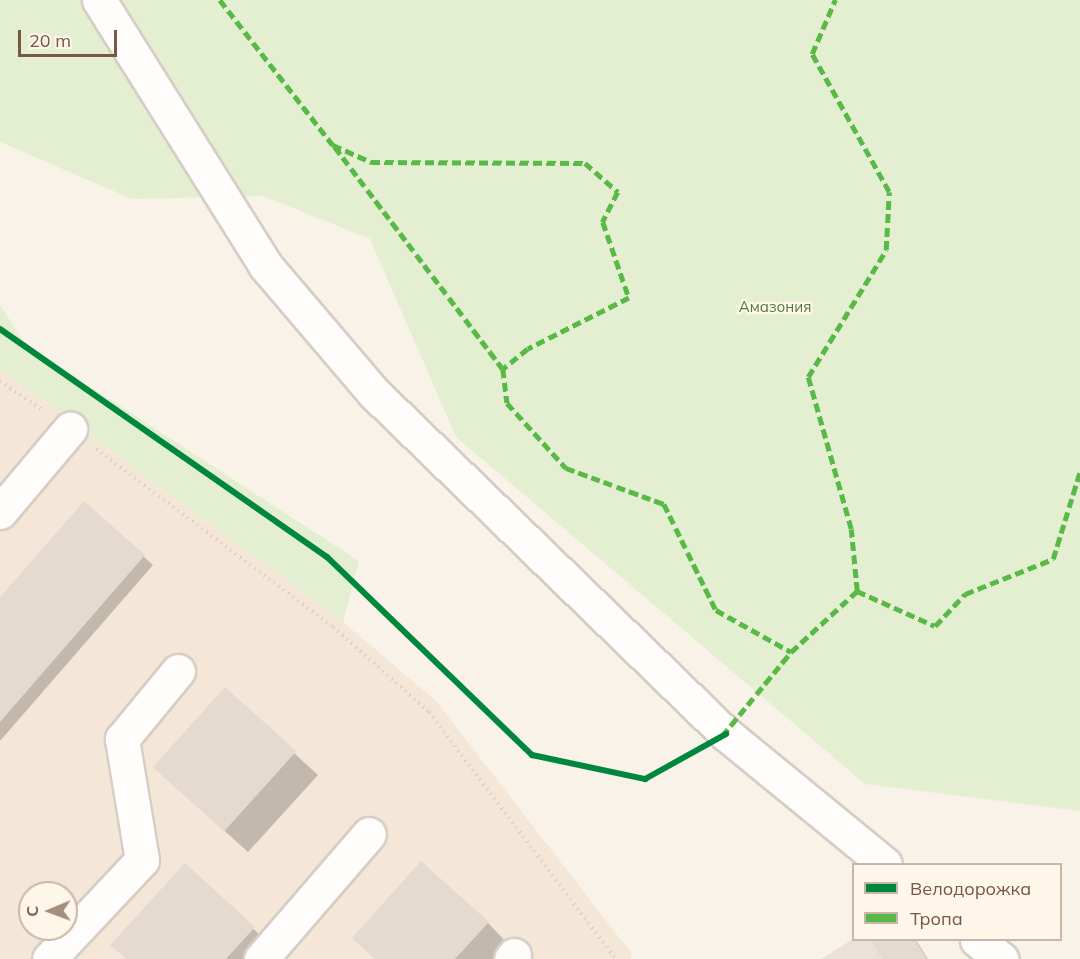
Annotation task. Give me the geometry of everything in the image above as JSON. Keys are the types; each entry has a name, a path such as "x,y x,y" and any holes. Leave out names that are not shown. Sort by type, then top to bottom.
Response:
{"lane":[{"path":"99,0 266,265 374,393 726,734 884,863"},
{"path":"0,512 70,429"},
{"path":"50,959 142,860 122,739 178,671"},
{"path":"261,959 369,834"},
{"path":"979,941 1001,959"}],"path":[{"path":"0,381 70,429 333,627 429,712 616,959"}],"shaded area":[{"path":"0,369 343,622 436,701 632,954 631,959 0,959"},
{"path":"852,940 916,941 927,959 821,959"}],"green space":[{"name":"Амазония","path":"0,0 1080,0 1080,811 865,784 456,437 370,239 263,196 132,199 0,142"},
{"path":"0,305 26,345 359,561 343,622 0,369"}],"building":[{"path":"84,501 145,555 0,722 0,597"},
{"path":"225,687 296,751 224,831 153,767"},
{"path":"421,861 489,922 455,959 375,959 352,938"},
{"path":"185,863 255,927 226,959 126,959 110,945"},
{"path":"871,941 916,941 927,959 882,959"}],"marked path":[{"path":"220,0 333,145 371,162 585,163 618,192 603,222 629,298 528,349 503,369 507,403 566,468 664,504 716,610 791,652 857,591 851,529 808,377 886,250 889,192 812,54 835,0"},
{"path":"335,147 503,369"},
{"path":"857,591 935,626 965,594 1053,559 1080,471"},
{"path":"722,736 791,652"}],"cycle path":[{"path":"0,329 327,557 532,755 645,779 726,734"}]}
